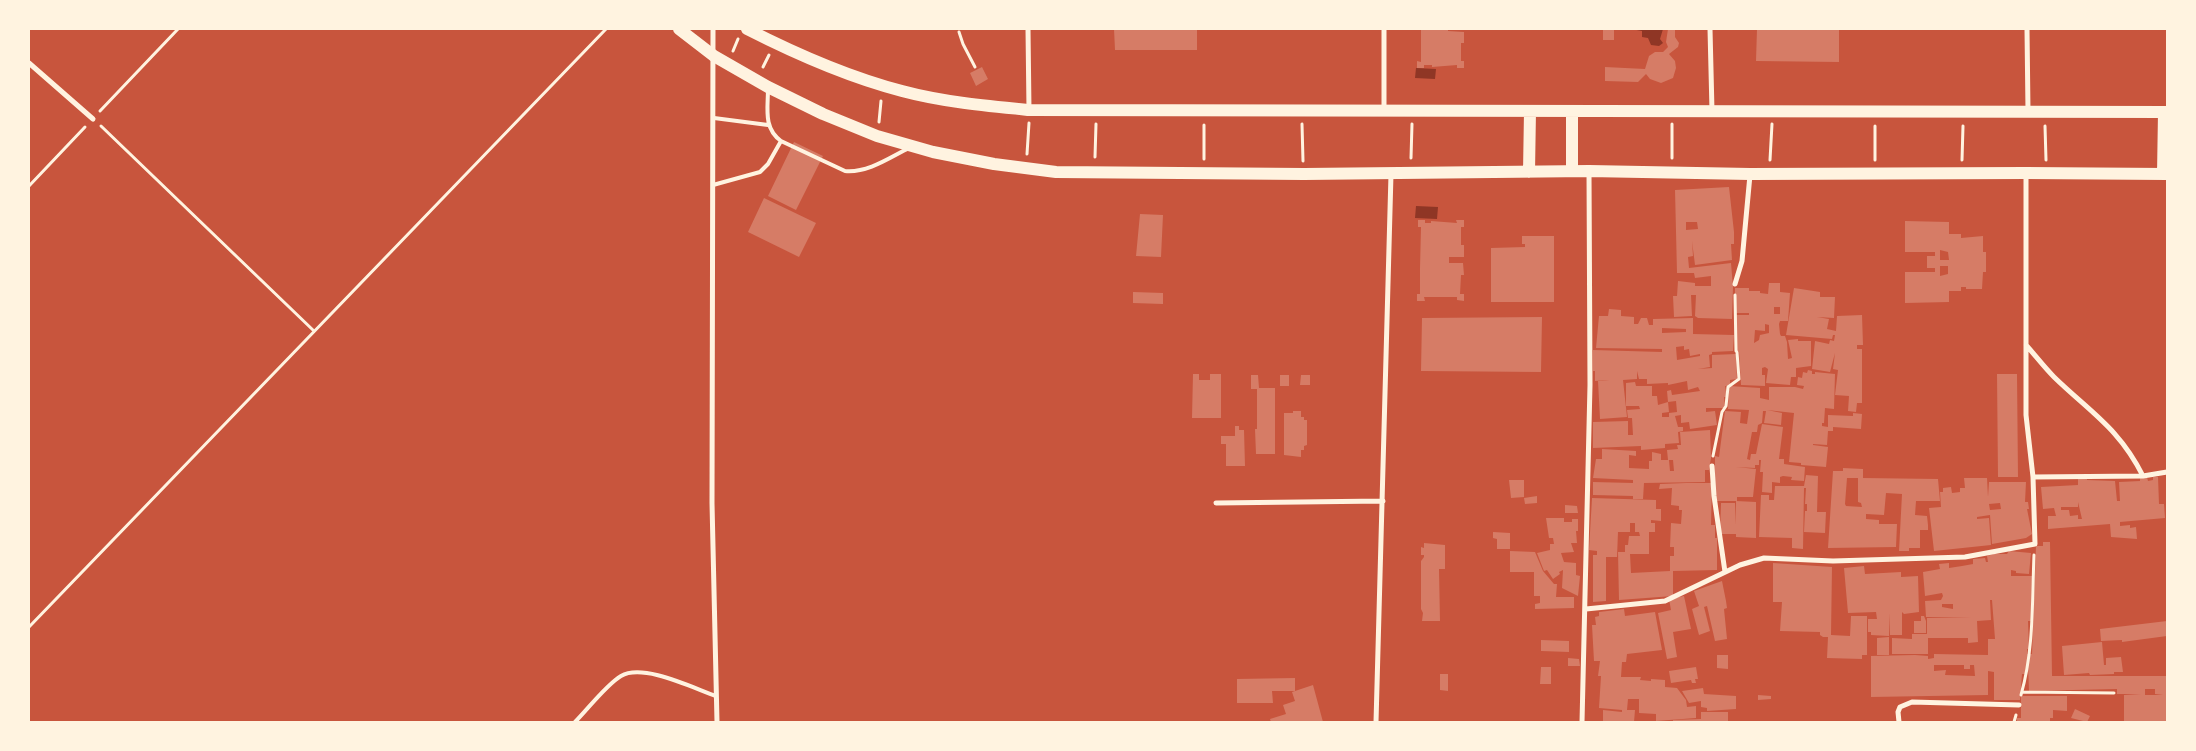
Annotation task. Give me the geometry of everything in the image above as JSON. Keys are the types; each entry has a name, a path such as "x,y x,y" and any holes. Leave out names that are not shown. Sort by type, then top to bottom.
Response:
{"main road":[{"path":"679,29 714,56 762,83 823,114 877,136 994,164 1056,172 1304,174 1589,171 1750,174 2165,174 2166,112 1205,112 1029,110 966,104 902,91 838,71 775,43 743,33"},
{"path":"1528,172 1530,111"},
{"path":"1572,111 1572,171"}],"street":[{"path":"713,29 712,504 716,722"},
{"path":"1028,29 1029,110"},
{"path":"1384,29 1384,111"},
{"path":"1710,29 1712,111"},
{"path":"2027,29 2028,111"},
{"path":"29,63 93,119"},
{"path":"1582,722 1590,385 1589,171"},
{"path":"1376,722 1391,173"},
{"path":"1586,609 1665,601 1740,565 1764,558 1833,561 1956,557 2035,544 2033,477 2026,415 2026,173"},
{"path":"1735,284 1742,261 1750,174"},
{"path":"2026,344 2052,376 2120,437 2132,454 2143,476"},
{"path":"1712,466 1714,496 1725,572"},
{"path":"2033,477 2143,476 2167,472"},
{"path":"1216,503 1383,501"},
{"path":"1899,722 1898,712 1900,707 1912,702 2019,705"}],"lane":[{"path":"762,83 768,126 772,135 780,141 845,171 855,172 867,169 914,146"},
{"path":"714,118 768,126"},
{"path":"714,185 760,172 768,164 780,141"},
{"path":"575,722 619,677 630,672 652,674 716,696"}],"path":[{"path":"29,186 178,29"},
{"path":"29,627 606,29"},
{"path":"959,32 975,67"},
{"path":"728,64 743,33"},
{"path":"762,83 775,43"},
{"path":"877,136 883,85"},
{"path":"1026,167 1029,110"},
{"path":"1094,172 1097,111"},
{"path":"1302,111 1304,174"},
{"path":"1410,173 1413,111"},
{"path":"1672,173 1673,111"},
{"path":"1770,174 1773,111"},
{"path":"1874,174 1875,111"},
{"path":"1962,173 1964,111"},
{"path":"2045,111 2046,173"},
{"path":"1204,173 1205,112"},
{"path":"93,119 314,331"},
{"path":"1712,466 1722,412 1726,406 1728,387 1739,380 1735,341 1735,284"},
{"path":"2014,722 2026,679 2031,636 2035,544"},
{"path":"2022,692 2114,693"}],"shaded area":[{"path":"1631,29 1663,29 1660,39 1663,43 1659,46 1651,45 1648,38 1642,37 1642,31"},
{"path":"1416,68 1436,69 1435,79 1415,78"},
{"path":"1416,206 1438,207 1437,219 1415,218"}],"building":[{"path":"1114,29 1197,29 1197,50 1115,50"},
{"path":"1421,29 1448,29 1448,31 1464,32 1464,43 1461,43 1461,61 1464,61 1464,68 1457,68 1457,65 1432,67 1432,65 1424,65 1424,68 1417,68 1417,61 1421,62"},
{"path":"1603,29 1614,29 1614,40 1603,40"},
{"path":"1668,29 1675,29 1675,37 1679,43 1678,47 1669,54 1675,61 1676,68 1673,78 1661,83 1650,79 1646,74 1638,82 1605,81 1605,67 1645,69 1649,56 1655,52 1663,52 1668,47 1666,42"},
{"path":"1757,29 1839,29 1839,62 1756,61"},
{"path":"982,67 988,79 976,86 970,73"},
{"path":"794,142 823,156 796,210 768,196"},
{"path":"1729,187 1734,232 1734,244 1731,244 1732,260 1695,265 1692,241 1693,256 1688,257 1689,268 1731,263 1733,287 1732,319 1698,318 1695,316 1696,295 1691,295 1692,316 1674,317 1673,296 1677,296 1678,281 1695,283 1695,286 1711,286 1711,276 1695,278 1694,273 1677,273 1675,190","holes":["1686,222 1697,222 1698,229 1686,230"]},
{"path":"764,198 816,223 799,257 748,232"},
{"path":"1140,214 1163,215 1161,257 1136,256"},
{"path":"1418,220 1425,220 1425,223 1431,223 1431,221 1457,223 1456,220 1464,220 1464,227 1461,227 1461,245 1464,245 1464,257 1449,257 1449,263 1463,263 1464,275 1461,275 1460,294 1464,294 1464,301 1457,300 1457,297 1424,297 1425,301 1417,301 1417,294 1420,294 1421,227 1418,227"},
{"path":"1905,221 1949,222 1949,234 1961,234 1961,238 1983,236 1983,252 1986,252 1986,272 1983,272 1982,289 1966,289 1966,287 1961,287 1961,291 1949,291 1949,302 1905,303 1905,272 1935,272 1935,268 1927,268 1927,256 1935,256 1935,252 1905,252","holes":["1940,250 1948,252 1949,260 1940,260","1940,266 1948,266 1948,274 1940,276"]},
{"path":"1522,236 1554,236 1554,302 1491,302 1491,248 1525,247 1525,244 1522,244"},
{"path":"1769,283 1780,283 1780,292 1790,293 1788,321 1780,321 1780,334 1785,336 1787,342 1788,359 1792,358 1788,340 1811,341 1811,366 1796,368 1796,377 1791,377 1790,385 1766,383 1768,369 1765,367 1762,368 1762,375 1765,375 1765,386 1741,385 1739,351 1737,351 1736,315 1749,315 1749,313 1735,313 1735,288 1749,288 1749,291 1760,291 1760,293 1768,294","holes":["1774,307 1780,307 1780,314 1774,314","1765,324 1769,325 1769,333 1760,335 1759,340 1754,343 1755,330 1765,331"]},
{"path":"1794,288 1820,292 1820,297 1835,297 1834,318 1817,317 1829,319 1827,329 1836,331 1837,316 1862,315 1863,345 1857,345 1857,349 1862,349 1862,403 1857,403 1856,412 1848,411 1849,396 1835,395 1838,370 1833,369 1835,353 1830,372 1812,369 1815,341 1829,344 1830,340 1834,341 1835,335 1833,335 1832,339 1786,335"},
{"path":"1133,292 1163,293 1163,304 1133,303"},
{"path":"1609,309 1621,310 1621,316 1634,317 1634,324 1638,324 1641,318 1647,318 1649,325 1653,325 1653,319 1693,318 1693,334 1734,335 1733,351 1712,352 1709,355 1710,367 1698,369 1712,368 1712,355 1736,354 1737,379 1730,380 1730,386 1725,386 1727,397 1724,397 1725,408 1706,408 1706,412 1715,411 1717,425 1690,429 1689,422 1681,423 1681,415 1675,416 1678,427 1683,427 1683,431 1678,432 1679,443 1665,444 1665,448 1641,450 1641,446 1593,448 1593,422 1628,421 1628,435 1633,435 1632,418 1628,418 1627,410 1640,409 1639,406 1626,406 1626,383 1635,382 1636,386 1652,386 1652,396 1657,396 1658,405 1668,402 1667,391 1671,390 1672,395 1700,391 1698,387 1688,390 1687,381 1668,385 1668,383 1647,384 1647,379 1639,379 1637,371 1637,379 1623,380 1627,417 1600,419 1598,381 1609,380 1595,381 1593,350 1662,352 1662,349 1596,348 1599,316 1608,316","holes":["1662,328 1686,329 1686,332 1662,333","1684,346 1684,350 1689,349 1690,356 1700,354 1700,356 1677,360 1676,347","1676,401 1677,412 1669,413 1669,417 1662,417 1662,413 1669,412 1668,402"]},
{"path":"1542,317 1541,372 1421,371 1422,318"},
{"path":"1808,370 1812,371 1812,374 1815,374 1815,372 1835,374 1834,409 1825,408 1822,426 1828,427 1828,415 1853,416 1853,413 1862,414 1861,429 1833,427 1833,431 1828,431 1827,445 1813,444 1828,447 1826,467 1801,465 1801,463 1789,462 1794,413 1767,410 1782,413 1781,425 1764,423 1766,411 1763,411 1762,423 1758,425 1757,432 1752,432 1747,459 1750,460 1751,454 1756,454 1762,424 1783,427 1779,459 1784,459 1784,464 1805,467 1804,481 1791,480 1792,477 1783,476 1780,477 1780,483 1772,482 1772,493 1762,492 1763,472 1760,472 1761,460 1759,460 1759,465 1755,465 1755,468 1736,467 1756,469 1753,497 1737,497 1737,501 1715,501 1715,456 1719,457 1725,411 1741,412 1740,423 1747,424 1749,410 1728,409 1729,386 1760,388 1760,398 1769,400 1769,387 1795,387 1803,389 1804,386 1797,385 1798,377 1802,378 1803,372 1807,373"},
{"path":"1193,374 1199,374 1199,380 1210,380 1210,374 1221,374 1221,418 1192,418"},
{"path":"1997,374 2017,374 2018,477 1998,477"},
{"path":"1251,375 1258,375 1259,388 1275,388 1275,454 1256,454 1257,389 1251,389"},
{"path":"1280,375 1289,375 1289,386 1280,386"},
{"path":"1301,375 1310,375 1310,385 1300,385"},
{"path":"1293,411 1301,411 1301,417 1307,420 1307,445 1304,446 1304,450 1301,450 1301,457 1284,455 1284,413 1293,413"},
{"path":"1235,426 1239,426 1239,430 1244,430 1245,466 1226,466 1226,444 1221,444 1221,436 1235,436"},
{"path":"1710,430 1711,458 1709,470 1705,470 1705,482 1644,483 1643,499 1633,499 1633,496 1593,495 1593,482 1633,483 1633,480 1593,478 1596,459 1602,459 1602,449 1636,451 1636,456 1629,455 1629,468 1649,469 1649,461 1652,461 1652,452 1661,454 1661,460 1668,460 1667,450 1678,449 1677,445 1681,445 1680,432","holes":["1669,460 1673,460 1674,471 1670,471"]},
{"path":"1843,468 1863,469 1863,478 1938,479 1940,501 1916,501 1915,515 1927,516 1928,525 1928,530 1920,530 1920,548 1909,548 1909,551 1899,551 1902,494 1886,493 1884,515 1866,514 1866,519 1879,520 1879,524 1897,524 1896,547 1828,548 1833,471 1843,471","holes":["1847,478 1858,478 1858,502 1861,503 1862,507 1846,506"]},
{"path":"1806,475 1818,476 1817,512 1826,512 1825,533 1804,532 1807,504 1805,504 1806,488 1804,488 1803,549 1792,548 1792,538 1759,537 1761,495 1769,495 1769,500 1774,500 1775,486 1804,486"},
{"path":"2147,477 2148,481 2153,480 2153,477 2158,477 2159,504 2164,504 2165,518 2120,522 2120,526 2130,525 2130,528 2136,527 2137,539 2111,537 2110,524 2048,529 2048,516 2056,516 2054,508 2043,509 2041,487 2078,485 2078,479 2087,478 2087,480 2115,481 2117,501 2120,501 2119,482 2140,481 2140,478","holes":["2078,502 2082,519 2078,519 2078,515 2070,516 2069,510 2061,510 2061,507 2078,507"]},
{"path":"1964,478 1987,478 1988,497 1989,482 2026,482 2025,502 2028,502 2029,509 2027,509 2032,534 2026,538 1992,544 1990,515 1977,517 1977,519 1989,518 1991,545 1934,551 1929,508 1941,507 1940,492 1943,492 1943,488 1951,487 1952,493 1960,492 1960,488 1965,488","holes":["2000,503 2001,509 1990,510 1989,504"]},
{"path":"1509,480 1524,480 1524,497 1511,498"},
{"path":"1712,483 1711,525 1715,525 1715,538 1717,538 1717,570 1673,571 1673,596 1619,600 1618,552 1625,552 1625,545 1628,545 1629,536 1640,536 1639,532 1635,532 1635,523 1630,523 1630,532 1618,532 1617,557 1606,557 1606,601 1593,602 1593,555 1597,555 1597,551 1589,550 1592,498 1656,500 1656,509 1661,509 1661,521 1651,520 1651,523 1655,523 1655,532 1649,532 1649,554 1630,554 1631,573 1670,571 1670,556 1674,556 1674,547 1670,547 1671,523 1681,524 1682,510 1679,510 1679,506 1671,505 1672,488 1659,489 1660,484"},
{"path":"1537,496 1537,503 1525,504 1524,498"},
{"path":"1736,501 1756,502 1756,538 1736,537 1736,534 1720,534 1721,503 1735,503 1736,525"},
{"path":"1565,505 1577,506 1578,513 1565,513"},
{"path":"1546,518 1564,518 1564,522 1572,522 1572,519 1578,519 1577,543 1571,543 1574,552 1561,553 1564,562 1576,563 1576,575 1580,576 1578,596 1562,588 1563,570 1553,579 1547,570 1544,571 1537,553 1550,550 1550,544 1554,544 1553,538 1549,538"},
{"path":"1493,532 1510,533 1510,549 1497,549 1497,539 1493,538"},
{"path":"2043,542 2050,542 2052,676 2167,676 2167,722 2124,722 2124,695 2141,694 2117,694 2117,689 2029,691 2028,664 2026,674 2022,674 2020,700 1994,700 1994,672 1988,671 1988,695 1871,697 1871,656 1915,655 1928,656 1928,659 1934,658 1934,654 1988,655 1988,639 1995,639 1992,600 1990,600 1991,620 1977,621 1978,642 1968,643 1968,638 1928,638 1928,654 1892,654 1892,638 1912,639 1912,634 1927,634 1927,618 1971,618 1926,617 1925,601 1941,600 1943,596 1942,593 1925,596 1923,572 1940,569 1939,564 1949,563 1949,568 1973,564 1973,559 1985,558 1986,562 1988,562 1987,556 2007,554 2009,551 2031,553 2029,574 2016,573 2016,571 2011,570 2011,576 2032,576 2031,621 2028,621 2029,649 2027,649 2027,654 2032,654 2036,546 2043,546","holes":["1942,604 1953,604 1953,609 1942,607","1934,665 1964,665 1964,669 1970,669 1970,665 1974,665 1975,676 1945,675 1946,670 1934,671","2145,689 2155,689 2155,694 2163,695 2145,695"]},
{"path":"1424,543 1445,545 1445,569 1439,569 1440,621 1422,621 1421,561 1424,555 1421,555 1421,547 1424,548"},
{"path":"1510,551 1535,552 1543,571 1554,584 1557,584 1556,597 1574,597 1574,608 1535,609 1535,604 1540,603 1540,596 1534,596 1534,572 1510,572"},
{"path":"1773,563 1832,567 1831,635 1850,636 1851,616 1867,616 1867,655 1862,655 1862,659 1827,658 1828,637 1823,637 1820,635 1820,632 1780,631 1782,602 1773,602"},
{"path":"1864,566 1865,574 1901,572 1901,577 1918,576 1919,612 1904,614 1902,612 1902,635 1890,635 1890,613 1889,636 1871,635 1871,632 1868,632 1868,619 1877,619 1876,612 1848,613 1844,568"},
{"path":"1722,581 1727,608 1724,609 1727,639 1715,641 1707,606 1704,607 1710,631 1699,635 1692,609 1699,606 1694,591"},
{"path":"1684,596 1691,629 1673,632 1677,657 1667,659 1658,613 1671,610 1669,599"},
{"path":"1624,609 1625,616 1655,612 1662,650 1627,654 1626,662 1622,662 1621,677 1641,677 1640,680 1651,681 1651,679 1665,680 1665,687 1677,688 1686,700 1687,707 1696,706 1696,718 1656,721 1656,714 1639,713 1639,699 1628,699 1627,710 1635,710 1634,722 1603,722 1603,710 1622,712 1622,710 1599,708 1601,676 1598,676 1600,661 1594,661 1592,625 1596,625 1595,617 1599,616 1599,612"},
{"path":"1921,616 1924,616 1926,621 1926,633 1914,633 1914,621 1921,621"},
{"path":"2167,621 2167,636 2122,642 2122,640 2101,641 2100,629"},
{"path":"1889,637 1889,655 1877,655 1877,638"},
{"path":"1541,640 1569,641 1569,652 1541,651"},
{"path":"2102,642 2104,665 2106,665 2106,658 2121,657 2123,672 2114,672 2114,674 2064,675 2062,646"},
{"path":"1717,655 1728,655 1728,669 1717,668"},
{"path":"1568,658 1579,659 1580,666 1568,666"},
{"path":"1541,667 1551,667 1551,684 1540,684"},
{"path":"1696,667 1698,679 1695,679 1696,683 1692,683 1691,680 1671,683 1669,671"},
{"path":"1440,674 1448,674 1448,691 1440,690"},
{"path":"1295,678 1295,691 1272,691 1273,703 1237,703 1237,679"},
{"path":"1313,685 1323,722 1271,722 1270,719 1286,714 1283,705 1295,701 1292,692"},
{"path":"1703,688 1704,694 1736,696 1736,709 1707,711 1707,708 1701,707 1701,701 1689,703 1682,691"},
{"path":"1758,695 1771,696 1771,699 1758,700"},
{"path":"2021,696 2067,696 2067,711 2053,710 2053,718 2050,718 2050,722 2017,722 2017,718 2021,718"},
{"path":"2075,709 2090,716 2087,722 2071,718"},
{"path":"1701,712 1728,712 1728,722 1673,722 1673,720 1701,719"}]}
